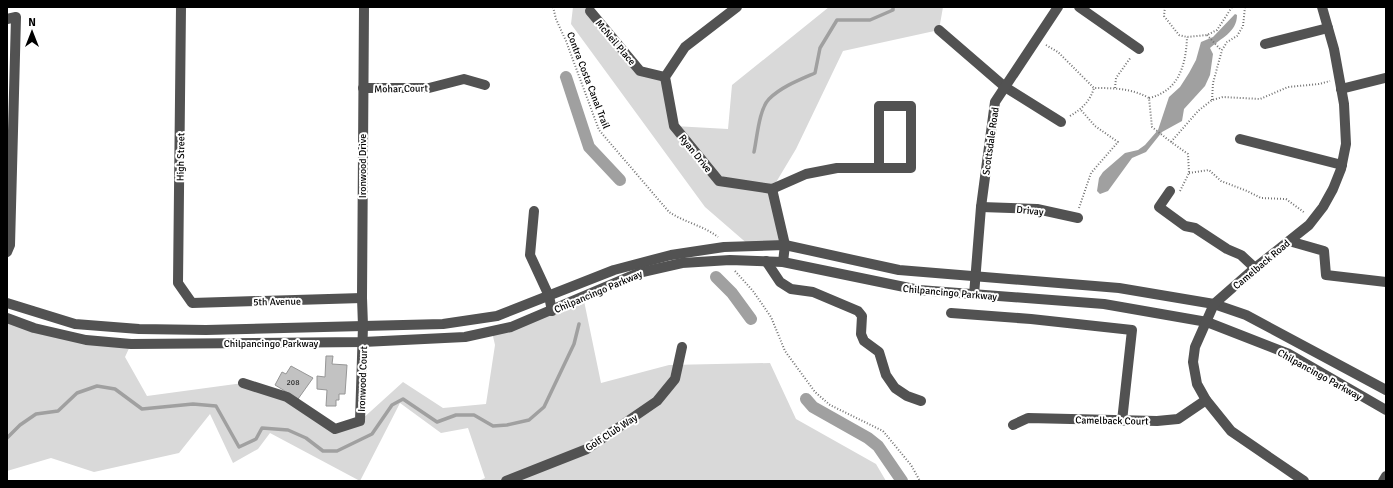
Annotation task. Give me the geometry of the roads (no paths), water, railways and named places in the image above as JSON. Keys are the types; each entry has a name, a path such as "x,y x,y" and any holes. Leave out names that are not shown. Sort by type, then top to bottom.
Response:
{"street":[{"name":"High Street","path":"181,7 178,283 192,303"},
{"name":"Ironwood Drive","path":"363,326 364,7"},
{"path":"665,77 686,47 737,7"},
{"name":"Scottsdale Road","path":"974,294 981,206 995,102 1058,7"},
{"path":"1079,7 1139,49"},
{"name":"Camelback Road","path":"1304,481 1231,431 1206,400 1197,384 1193,362 1195,347 1214,304 1255,268 1309,225 1333,190 1342,164 1346,144 1344,104 1328,28 1322,7"},
{"name":"McNeil Place","path":"590,11 640,71 665,77"},
{"path":"7,18 16,17 10,245 7,252"},
{"path":"1265,44 1328,28"},
{"path":"939,30 1005,87 1061,122"},
{"name":"Ryan Drive","path":"665,77 674,126 719,181 772,189"},
{"path":"1341,89 1386,77"},
{"name":"Mohar Court","path":"363,88 429,88 464,79 485,85"},
{"path":"783,262 785,245 772,189 806,174 837,168 879,168 911,168 911,106 880,106 879,168"},
{"path":"1240,139 1342,164"},
{"path":"1170,191 1159,207 1185,226 1195,228 1227,249 1241,255 1255,268"},
{"name":"Drivay","path":"981,206 1037,209 1078,218"},
{"path":"534,211 530,255 549,296 552,311"},
{"path":"1290,241 1324,251 1326,275 1386,282"},
{"name":"Chilpancingo Parkway","path":"7,302 75,324 139,329 206,330 443,324 497,316 614,270 670,255 724,247 785,245 899,270 1119,288 1214,304 1246,315 1268,326 1386,390"},
{"name":"Chilpancingo Parkway","path":"7,318 34,328 86,340 131,344 363,342 465,338 511,327 552,311 638,273 682,264 730,260 783,262 919,290 1104,304 1207,322 1289,354 1386,410"},
{"path":"766,261 780,282 791,289 813,292 858,311 862,316 861,334 864,341 879,352 886,375 895,388 907,396 920,401"},
{"name":"5th Avenue","path":"192,303 362,298"},
{"path":"951,313 1031,319 1132,330 1122,421"},
{"name":"Ironwood Court","path":"243,383 287,397 334,429 360,421 363,326"},
{"name":"Golf Club Way","path":"506,481 587,449 657,401 675,380 682,347"},
{"name":"Camelback Court","path":"1013,425 1028,418 1157,422 1178,419 1206,400"},
{"path":"1383,481 1386,476"}],"waterway":[{"path":"754,152 761,116 769,99 785,87 815,73 820,48 837,20 870,20 893,10 893,7"},
{"path":"566,77 589,147 620,180"},
{"path":"716,277 732,293 751,319"},
{"path":"7,438 20,425 36,414 58,411 77,393 97,386 115,389 142,409 193,404 216,406 239,447 256,439 262,428 288,430 306,438 323,451 337,451 372,434 392,405 403,399 437,422 456,415 474,415 493,426 507,425 529,420 544,407 574,344 579,324"},
{"path":"806,399 813,407 868,438 878,446 902,481"}]}
